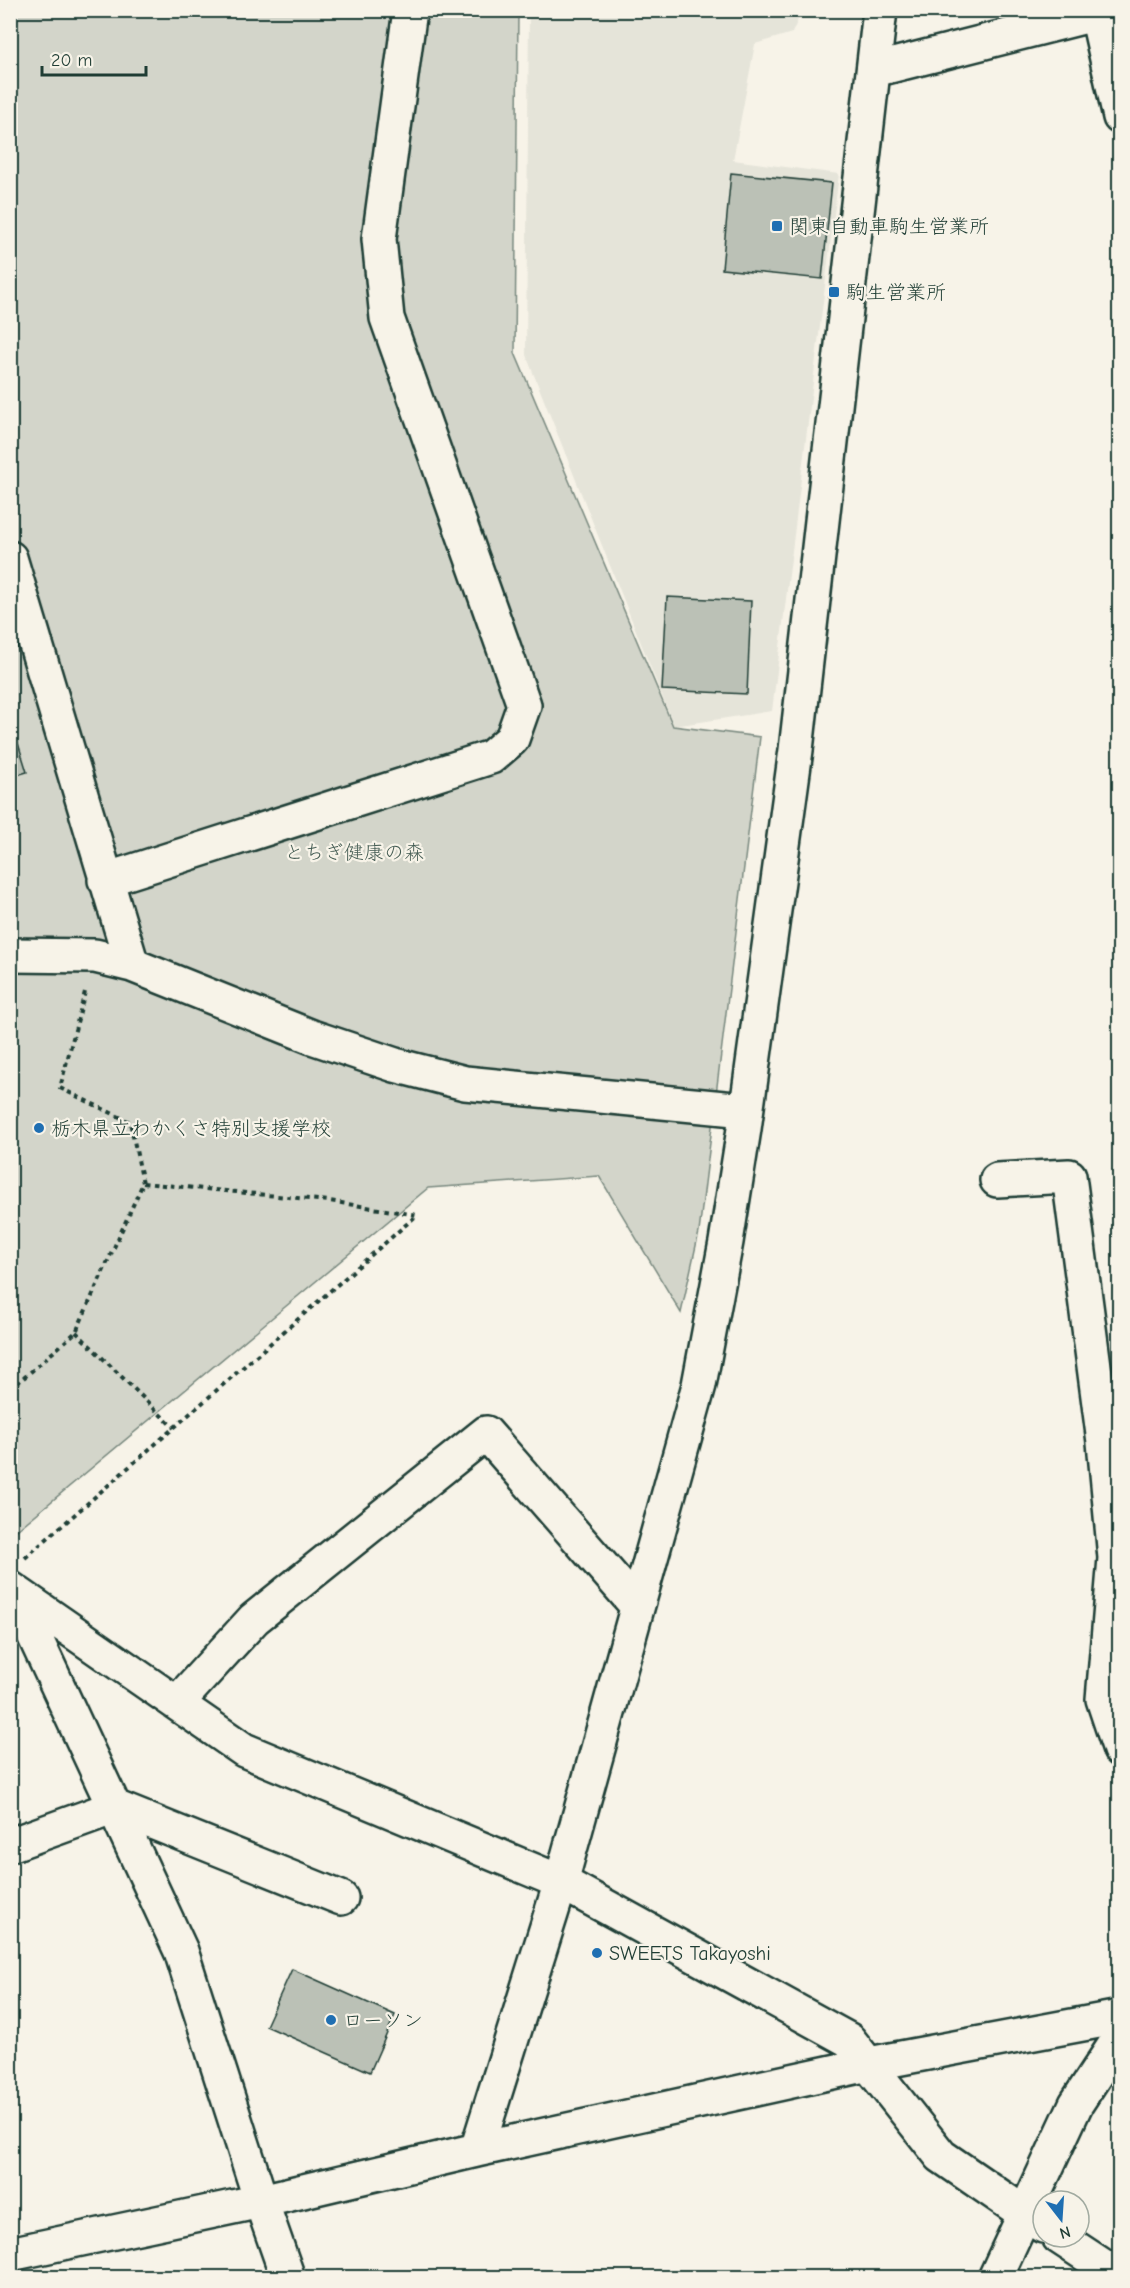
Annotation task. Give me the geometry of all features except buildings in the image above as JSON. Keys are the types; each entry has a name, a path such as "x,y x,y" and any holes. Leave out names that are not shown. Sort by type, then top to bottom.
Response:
{"street":[{"path":"105,880 491,757 512,739 524,705 387,318 379,239 410,10"},
{"path":"477,2150 561,1882 699,1385 726,1242 796,750 880,10"},
{"path":"874,70 1101,12 1119,117"},
{"path":"10,558 132,965"},
{"path":"10,955 95,956 132,965 312,1037 395,1065 465,1083 745,1110"},
{"path":"997,1180 1069,1176 1112,1441 1117,1558 1103,1699 1119,1749"},
{"path":"177,1703 254,1619 486,1433 638,1606"},
{"path":"14,1580 177,1703 244,1750 561,1882 849,2040 941,2156 1031,2219"},
{"path":"14,1580 181,1951 261,2201 288,2277"},
{"path":"10,1845 115,1807 341,1898"},
{"path":"10,2254 261,2201 477,2150 869,2064 1119,2017"},
{"path":"1045,2189 1076,2104 1119,2037"},
{"path":"995,2277 1031,2225"},
{"path":"1077,2249 1103,2266 1119,2273"}],"path":[{"path":"10,1390 76,1332 143,1183 130,1122 60,1088 95,956"},
{"path":"14,1580 174,1428 417,1215 329,1201 143,1183"},
{"path":"76,1332 174,1428"}],"shaded area":[{"name":"関東自動車駒生営業所","path":"529,11 802,11 792,33 755,44 733,160 839,174 772,711 674,726 526,355"}],"green space":[{"name":"とちぎ健康の森","path":"11,11 518,11 515,353 673,726 760,737 699,1232 681,1313 599,1176 428,1188 11,1535"}],"place":[{"name":"関東自動車駒生営業所","path":"777,226"},
{"name":"駒生営業所","path":"834,292"},
{"name":"栃木県立わかくさ特別支援学校","path":"39,1128"},
{"name":"SWEETS Takayoshi","path":"597,1953"},
{"name":"ローソン","path":"331,2020"}]}
